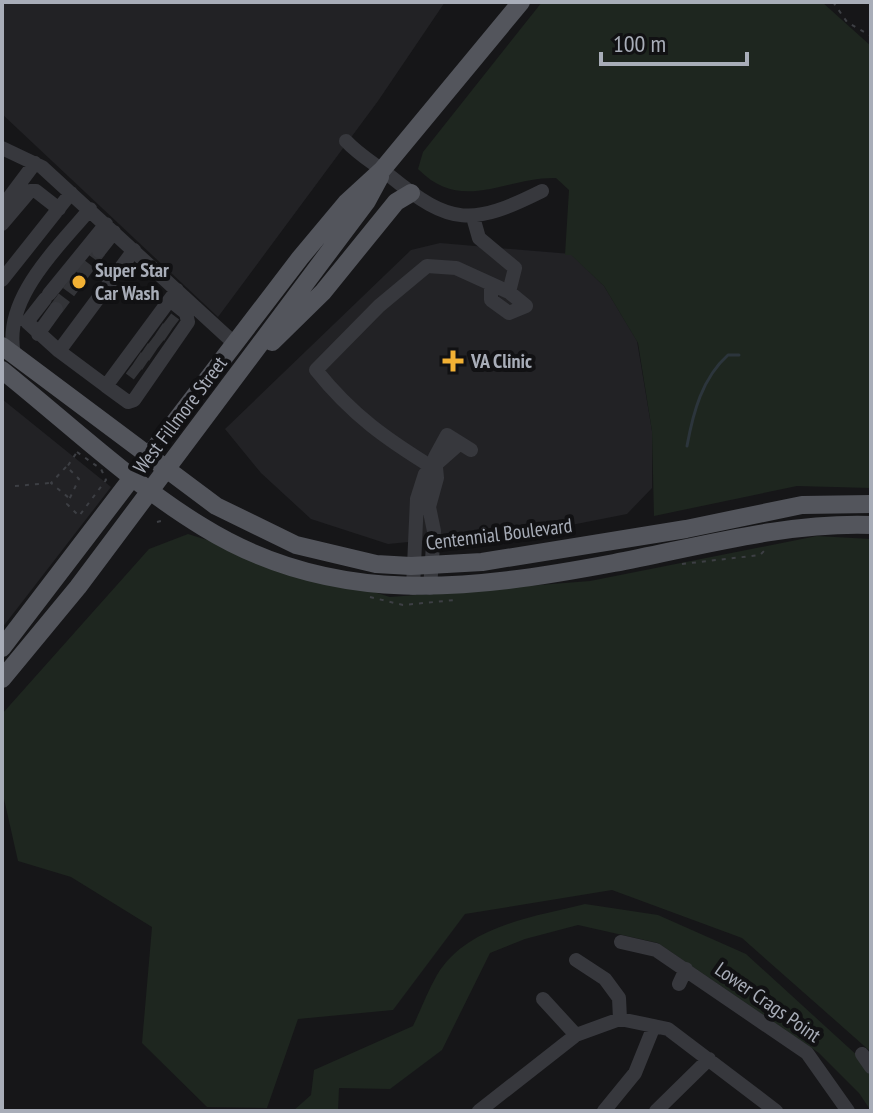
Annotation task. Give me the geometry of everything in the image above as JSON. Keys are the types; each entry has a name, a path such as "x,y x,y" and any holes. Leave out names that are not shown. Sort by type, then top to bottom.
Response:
{"main road":[{"name":"West Fillmore Street","path":"2,648 147,455 346,203 382,170 521,2"},
{"name":"West Fillmore Street","path":"2,679 78,587 167,469 367,201 382,170"},
{"path":"243,367 317,299 392,206 411,193"},
{"name":"Centennial Boulevard","path":"8,350 216,506 296,545 376,564 482,562 731,530 871,525"},
{"name":"Centennial Boulevard","path":"2,370 132,475 203,527 287,566 377,586 422,588 521,580 731,530 802,505 871,504"}],"street":[{"path":"346,141 411,193 441,211 473,217 501,211 542,191"},
{"path":"3,150 35,163 90,209 134,250 186,313 188,322 106,386"},
{"path":"2,207 35,163"},
{"path":"2,224 30,191 36,191 59,209"},
{"path":"2,280 71,193"},
{"path":"8,350 6,326 35,278 90,209"},
{"path":"473,217 479,238 515,268 509,292"},
{"path":"110,228 50,301 38,334 128,402 134,400 173,295"},
{"path":"99,251 110,228"},
{"path":"59,351 134,250"},
{"path":"435,469 380,436 345,405 316,370 416,272 427,266 456,268 491,287 509,292 526,306 509,313 491,300 491,287"},
{"path":"173,295 234,343"},
{"path":"422,588 423,565 434,531 429,507 437,478 435,457 443,437 452,436 465,447"},
{"name":"Lower Crags Point","path":"621,942 656,950 814,1059 848,1111"},
{"path":"576,960 605,979 619,998 620,1019"},
{"name":"Lower Crags Point","path":"679,984 686,969"},
{"path":"543,999 576,1035"},
{"path":"479,1111 576,1035 620,1019 668,1029 776,1111"},
{"path":"604,1111 635,1073 654,1026"},
{"path":"862,1054 871,1067"},
{"path":"656,1111 709,1059"}],"path":[{"path":"833,2 847,22 871,36"},
{"path":"51,483 77,452 101,469 106,480 79,516 67,504 79,479 67,467"},
{"path":"15,486 51,483 69,498"}],"shaded area":[{"path":"2,2 445,2 378,101 218,317 2,114"},
{"path":"542,2 822,2 871,46 871,488 797,486 654,516 652,431 638,343 604,286 571,255 565,255 569,190 556,178 484,190 451,189 434,182 418,169 423,152"},
{"path":"440,243 571,254 604,286 637,341 652,431 652,488 627,514 561,527 388,544 311,519 261,473 225,429 411,250"},
{"path":"2,399 111,487 2,628"},
{"path":"188,534 390,597 590,581 817,536 871,539 871,1052 742,938 612,890 465,914 393,1010 298,1019 267,1108 207,1107 142,1043 152,927 71,877 18,861 2,790 2,714 149,549"},
{"path":"585,904 658,915 746,954 860,1058 871,1077 871,1111 859,1093 819,1053 658,943 578,925 525,939 490,953 442,1050 390,1089 339,1088 338,1111 293,1111 311,1095 314,1070 413,1026 437,975 450,958 466,945 503,926"}],"waterway":[{"path":"687,446 696,409 711,374 728,355 739,355"}],"tunnel":[{"path":"56,309 99,251"},
{"path":"167,319 175,325"},
{"path":"159,329 168,335"},
{"path":"152,339 160,345"},
{"path":"144,349 153,355"},
{"path":"137,358 146,364"},
{"path":"130,368 138,374"}],"place":[{"name":"Super Star Car Wash","path":"79,282"},
{"name":"VA Clinic","path":"453,361"}]}
